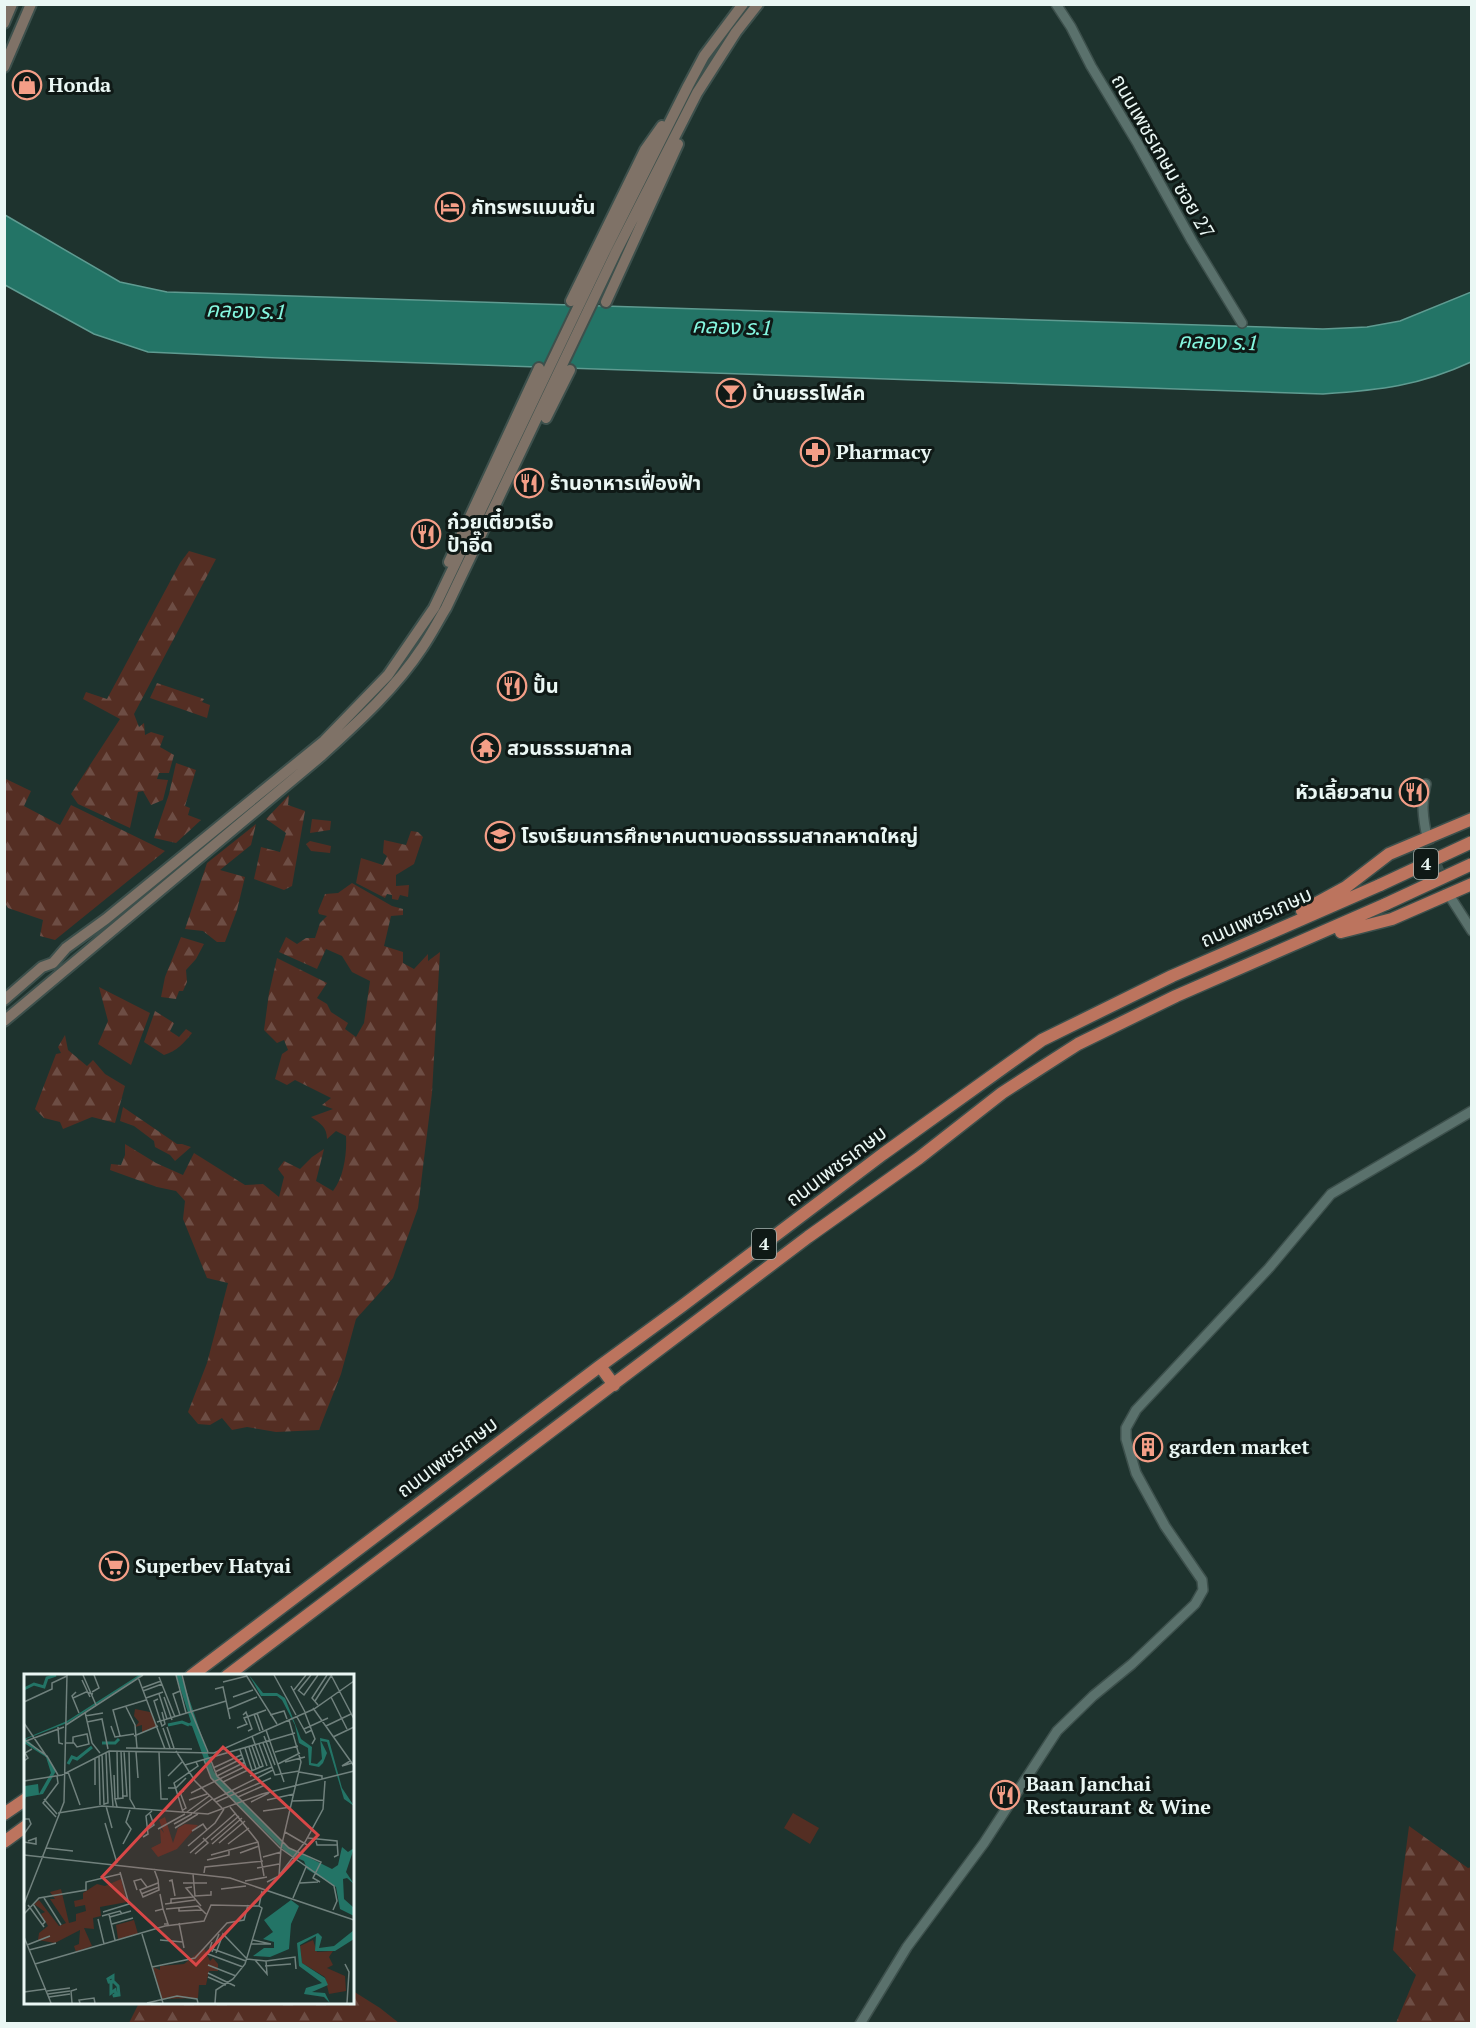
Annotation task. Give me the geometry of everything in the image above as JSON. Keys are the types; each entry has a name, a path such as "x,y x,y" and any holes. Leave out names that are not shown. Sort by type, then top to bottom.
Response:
{"highway":[{"path":"1275,929 1282,921 1346,887 1389,854 1472,819"},
{"name":"ถนนเพชรเกษม","path":"194,1674 874,1161 1042,1040 1172,976 1472,843"},
{"name":"ถนนเพชรเกษม","path":"229,1674 808,1237 919,1158 1002,1093 1078,1044 1176,996 1472,864"},
{"path":"1300,942 1311,944 1353,927 1392,919 1472,884"},
{"path":"600,1366 614,1385"},
{"path":"4,1814 24,1800"},
{"path":"4,1842 24,1827"}],"main road":[{"path":"4,23 12,4"},
{"path":"4,67 31,4"},
{"path":"446,608 533,416 688,86 704,56 743,4"},
{"path":"611,252 697,93 758,4"},
{"path":"572,301 645,150 688,86"},
{"path":"606,302 670,164 697,93"},
{"path":"411,644 539,368"},
{"path":"4,1021 312,764 358,722 396,681 422,648 499,516 570,370"},
{"path":"4,1000 42,967 53,963 66,948 106,919 324,741 388,675 434,608 533,416"}],"street":[{"name":"ถนนเพชรเกษม ซอย 27","path":"1056,4 1192,241 1242,323"},
{"path":"1426,784 1422,797 1422,813 1427,837"},
{"path":"1449,895 1472,931"},
{"path":"860,2024 907,1947 984,1844 1057,1731 1195,1604 1203,1590 1202,1580 1165,1526 1136,1473 1126,1439 1126,1428 1136,1410 1259,1279 1331,1194 1472,1111"}],"green space":[{"path":"189,551 216,559 134,714 139,727 144,723 145,735 151,732 164,736 160,747 174,755 169,773 159,773 157,779 168,780 163,800 151,805 143,791 138,792 130,828 78,804 71,794 120,719 83,699 86,692 107,699 180,563"},
{"path":"157,683 204,699 202,702 210,705 207,718 150,698"},
{"path":"176,763 196,770 185,806 190,808 188,815 201,820 176,843 154,838 169,794"},
{"path":"6,779 31,791 24,806 60,825 71,805 165,851 55,940 40,936 43,920 8,908 5,903 4,784"},
{"path":"289,795 288,805 305,811 292,886 284,890 254,879 261,847 280,852 286,833 266,819"},
{"path":"312,819 331,821 330,830 310,833"},
{"path":"256,824 251,845 220,870 245,877 237,910 225,942 217,942 203,931 185,929 207,863"},
{"path":"411,831 418,832 423,837 414,864 396,875 396,886 409,885 408,897 400,895 398,900 392,899 392,895 387,894 385,898 356,883 361,858 383,865 387,856 383,853 384,840 406,845"},
{"path":"310,841 331,846 330,853 311,851 306,844"},
{"path":"352,883 392,906 403,909 403,915 391,916 384,946 403,952 403,963 414,969 428,954 428,961 440,952 432,1093 418,1208 393,1278 356,1319 341,1374 319,1430 276,1432 247,1427 232,1430 222,1418 210,1425 198,1424 188,1412 207,1363 228,1283 207,1278 183,1219 185,1201 176,1191 157,1187 110,1170 111,1164 121,1165 125,1155 125,1144 156,1163 183,1175 194,1153 245,1185 263,1184 279,1197 284,1177 278,1169 284,1161 300,1169 324,1149 316,1181 333,1191 344,1165 346,1136 336,1131 327,1139 324,1128 311,1117 333,1109 322,1105 331,1098 295,1080 287,1085 275,1079 282,1054 288,1050 284,1040 277,1043 264,1030 277,958 327,983 317,998 327,1004 331,1012 348,1023 345,1029 356,1037 364,1023 370,981 352,972 342,956 326,949 317,969 279,952 286,937 297,944 306,938 315,938 320,923 327,916 319,914 318,911 325,894 338,893"},
{"path":"181,937 204,944 196,959 186,970 187,982 183,991 179,991 176,999 161,997 165,977"},
{"path":"99,987 150,1013 131,1065 98,1044 108,1021"},
{"path":"155,1011 174,1023 170,1031 179,1037 186,1029 192,1033 180,1046 164,1055 144,1042"},
{"path":"65,1035 68,1050 87,1066 93,1060 105,1074 125,1086 115,1123 92,1117 63,1129 60,1122 44,1118 35,1109 56,1054 61,1053 58,1047"},
{"path":"123,1107 177,1144 191,1147 175,1161 170,1155 155,1147 154,1141 134,1126 120,1121"},
{"path":"793,1813 819,1828 810,1844 784,1828"},
{"path":"1409,1826 1468,1868 1471,1867 1471,2023 1396,2023 1416,1975 1393,1950"},
{"path":"354,1992 399,2023 129,2023 138,2004 354,2004"}],"water":[{"name":"คลอง ร.1","path":"5,215 120,282 167,292 1323,329 1367,327 1400,321 1471,292 1471,362 1434,377 1399,386 1323,394 148,352 94,334 5,285"}],"tunnel":[{"path":"1427,837 1449,895"}],"place":[{"name":"Honda","path":"27,85"},
{"name":"ภัทรพรแมนชั่น","path":"450,207"},
{"name":"บ้านยรรโฟล์ค","path":"731,393"},
{"name":"Pharmacy","path":"815,452"},
{"name":"ร้านอาหารเฟื่องฟ้า","path":"529,483"},
{"name":"ก๋วยเตี๋ยวเรือ ป้าอี๊ด","path":"426,534"},
{"name":"ปั้น","path":"512,686"},
{"name":"สวนธรรมสากล","path":"486,748"},
{"name":"หัวเลี้ยวสาน","path":"1414,792"},
{"name":"โรงเรียนการศึกษาคนตาบอดธรรมสากลหาดใหญ่","path":"500,836"},
{"name":"garden market","path":"1148,1447"},
{"name":"Superbev Hatyai","path":"114,1566"},
{"name":"Baan Janchai Restaurant & Wine","path":"1005,1795"}]}
